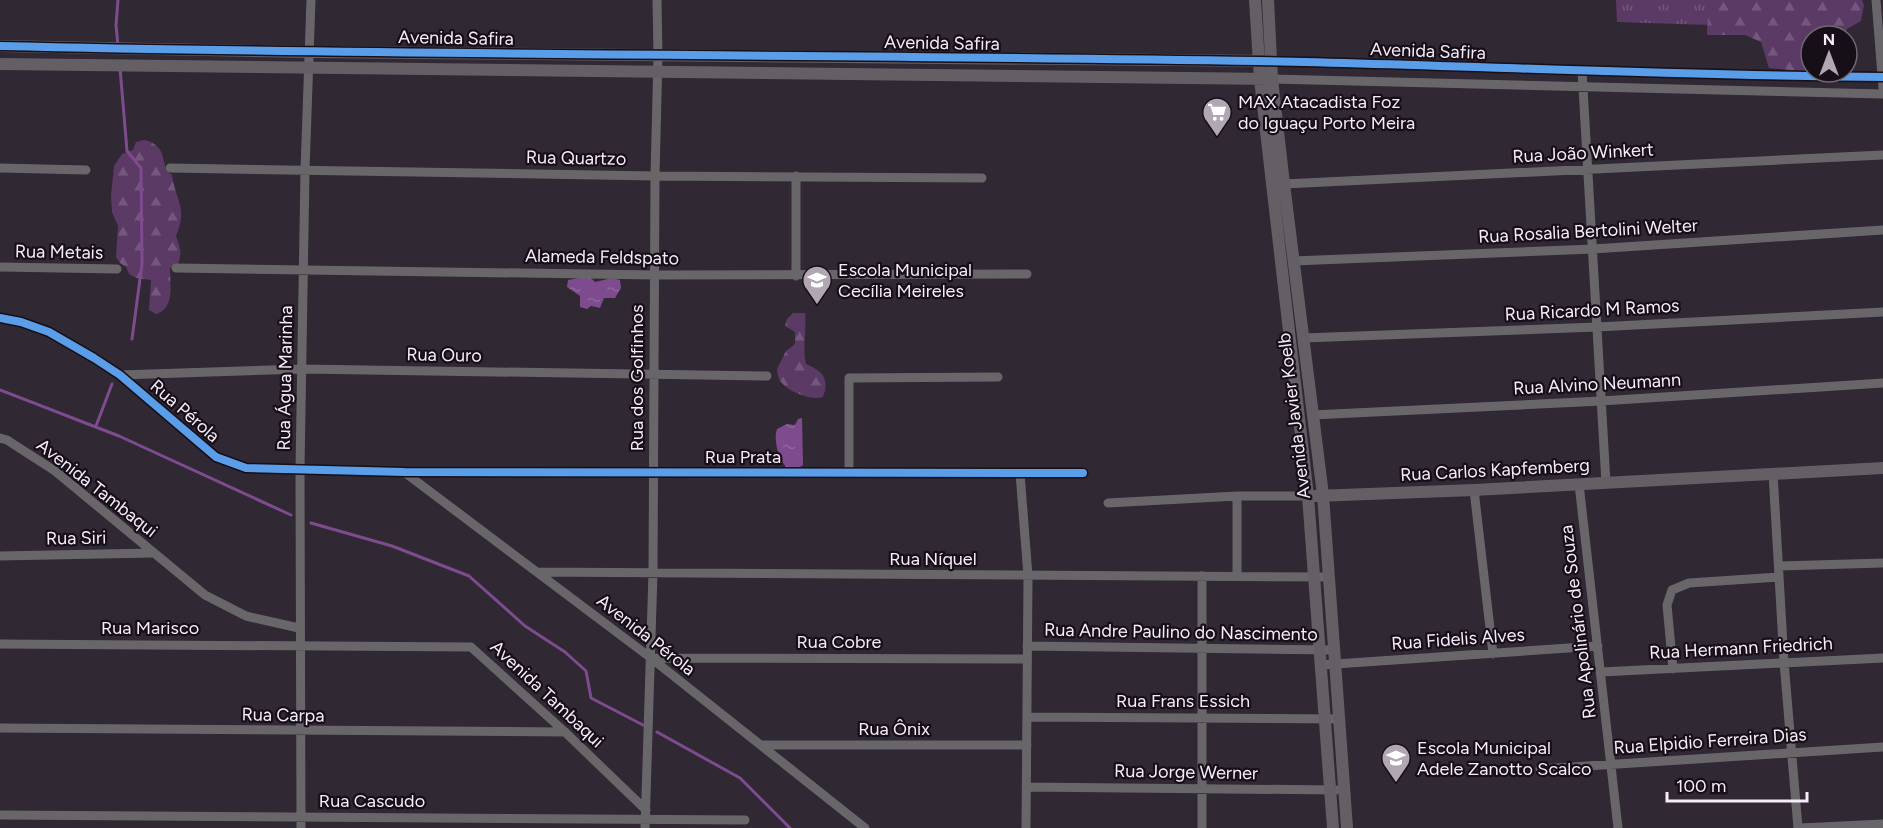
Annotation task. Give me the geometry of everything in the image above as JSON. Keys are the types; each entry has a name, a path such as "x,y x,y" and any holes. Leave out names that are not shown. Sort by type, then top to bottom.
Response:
{"street":[{"name":"Rua Água Marinha","path":"301,828 300,470 305,171 311,0"},
{"name":"Rua dos Golfinhos","path":"645,819 653,573 657,0"},
{"name":"Avenida Javier Koelb","path":"1255,0 1265,61"},
{"name":"Avenida Javier Koelb","path":"1268,0 1266,79 1308,496 1333,828"},
{"path":"1876,0 1883,88"},
{"name":"Avenida Safira","path":"0,46 310,52 1265,61 1882,77"},
{"path":"881,57 882,75"},
{"name":"Avenida Safira","path":"0,64 1266,79 1883,94"},
{"path":"1582,71 1606,483"},
{"name":"Avenida Javier Koelb","path":"1266,79 1284,184 1323,495 1347,828"},
{"name":"Rua João Winkert","path":"1284,184 1883,155"},
{"path":"0,168 86,170"},
{"name":"Rua Quartzo","path":"170,168 655,176 982,178"},
{"path":"796,176 796,276"},
{"name":"Rua Rosalia Bertolini Welter","path":"1293,261 1593,249 1883,230"},
{"name":"Rua Metais","path":"0,267 117,269"},
{"name":"Alameda Feldspato","path":"176,268 796,276 1028,274"},
{"name":"Rua Ricardo M Ramos","path":"1303,338 1597,327 1883,312"},
{"name":"Rua Pérola","path":"0,318 21,322 49,332 94,358 120,375 216,457 246,468 404,472"},
{"name":"Rua Ouro","path":"120,375 302,369 767,376"},
{"path":"849,472 849,378 998,376"},
{"name":"Rua Alvino Neumann","path":"1312,415 1601,401 1883,383"},
{"name":"Avenida Tambaqui","path":"0,438 7,440 55,471 205,595 246,616 300,628"},
{"name":"Rua Carlos Kapfemberg","path":"1108,503 1237,496 1474,490 1883,468"},
{"name":"Rua Prata","path":"404,472 1083,472"},
{"name":"Avenida Pérola","path":"404,472 651,658 865,828"},
{"path":"1020,472 1028,576 1026,828"},
{"path":"1773,473 1784,662 1799,828 1883,824"},
{"name":"Rua Apolinário de Souza","path":"1579,484 1618,828"},
{"path":"1474,490 1493,654"},
{"path":"1237,496 1237,576"},
{"name":"Rua Siri","path":"0,556 152,553"},
{"path":"1673,669 1667,605 1672,590 1689,583 1883,563"},
{"name":"Rua Níquel","path":"537,572 1329,577"},
{"path":"1202,576 1202,828"},
{"name":"Rua Marisco","path":"0,644 299,645"},
{"name":"Avenida Tambaqui","path":"299,645 471,647 565,732 645,819"},
{"name":"Rua Andre Paulino do Nascimento","path":"1028,646 1334,650"},
{"name":"Rua Fidelis Alves","path":"1321,665 1598,646"},
{"name":"Rua Cobre","path":"651,658 1027,659"},
{"name":"Rua Hermann Friedrich","path":"1601,672 1883,658"},
{"name":"Rua Frans Essich","path":"1027,717 1339,719"},
{"name":"Rua Carpa","path":"0,728 300,732 565,732"},
{"name":"Rua Ônix","path":"762,745 1027,745"},
{"name":"Rua Elpidio Ferreira Dias","path":"1540,769 1883,747"},
{"name":"Rua Jorge Werner","path":"1026,787 1344,789"},
{"name":"Rua Cascudo","path":"0,815 745,820"}],"green space":[{"path":"1616,0 1707,0 1708,25 1617,22"},
{"path":"1707,0 1862,0 1864,5 1861,21 1856,24 1799,24 1799,71 1769,68 1761,42 1745,35 1707,35"},
{"path":"144,140 155,144 161,151 166,171 172,175 181,211 176,236 180,247 180,258 177,266 170,268 169,301 162,311 156,314 149,310 151,280 136,278 129,274 126,267 116,257 118,226 112,212 114,166 122,154 133,150 136,142"},
{"path":"793,313 805,313 806,364 823,376 826,385 823,397 812,398 799,394 779,379 777,369 786,351 795,344 795,332 785,326 787,319"}],"water":[{"path":"589,276 595,282 612,278 620,280 621,288 615,298 604,298 600,308 580,307 580,296 567,287 568,280"},
{"path":"802,418 803,465 788,469 778,451 777,429 787,424 795,425 798,419"}],"waterway":[{"path":"118,0 116,25 118,46"},
{"path":"120,68 127,151 141,168 142,264 132,339"},
{"path":"96,426 112,384"},
{"path":"0,390 119,436 291,515"},
{"path":"311,523 392,546 469,576 525,626 565,652 586,671 591,698 643,725"},
{"path":"657,732 740,778 790,828"}],"cycle path":[{"path":"0,46 314,52 1259,61 1727,75 1883,77"},
{"path":"0,318 21,322 49,332 94,358 120,375 216,457 246,468 404,472 1083,473"}],"place":[{"name":"MAX Atacadista Foz do Iguaçu Porto Meira","path":"1217,138"},
{"name":"Escola Municipal Cecília Meireles","path":"817,306"},
{"name":"Escola Municipal Adele Zanotto Scalco","path":"1396,784"}]}
